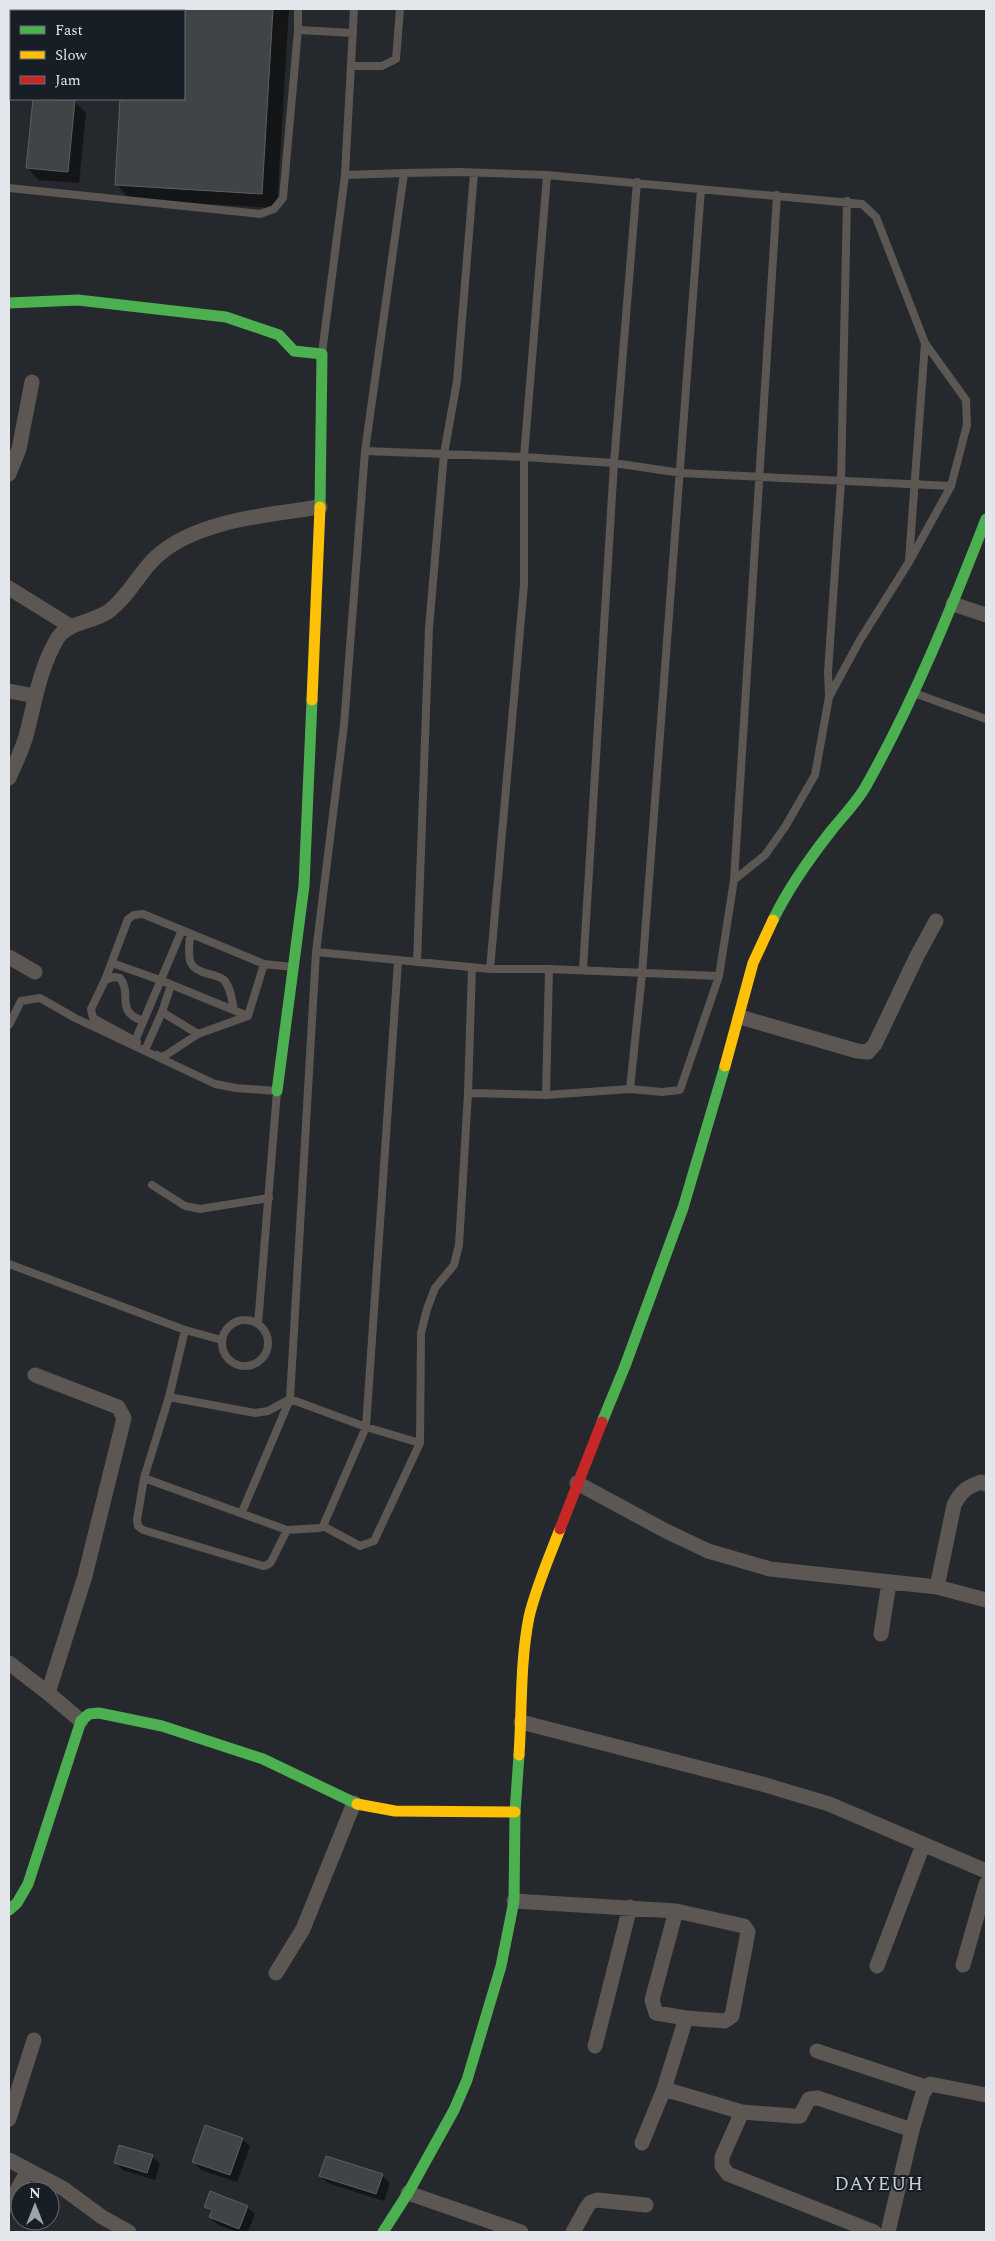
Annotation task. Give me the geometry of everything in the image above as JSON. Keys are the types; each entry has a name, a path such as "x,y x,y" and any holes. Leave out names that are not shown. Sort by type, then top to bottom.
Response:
{"street":[{"path":"9,303 78,300 226,316 279,335 294,351 322,354 320,507 304,886 277,1091"},
{"path":"9,474 19,449 32,382"},
{"path":"9,778 26,737 41,671 58,636 70,626 90,621 110,610 155,558 173,542 207,529 255,517 320,507"},
{"path":"383,2232 408,2193 454,2110 467,2080 501,1966 514,1900 515,1812 521,1692 529,1618 536,1591 625,1366 683,1208 740,1017 753,963 786,893 808,860 865,788 894,733 953,604 986,519"},
{"path":"9,588 70,626"},
{"path":"953,604 986,615"},
{"path":"9,691 35,696"},
{"path":"740,1017 857,1051 868,1052 875,1044 936,921"},
{"path":"9,957 35,972"},
{"path":"35,1375 118,1407 124,1418 85,1576 48,1693"},
{"path":"937,1587 954,1505 959,1495 966,1488 981,1482 986,1484"},
{"path":"577,1484 708,1551 770,1569 937,1587 986,1600"},
{"path":"881,1634 889,1583"},
{"path":"9,1663 81,1721"},
{"path":"9,1910 17,1903 28,1884 81,1721 90,1714 98,1713 162,1726 263,1759 354,1803 407,1812 515,1812"},
{"path":"521,1722 762,1784 829,1804 986,1871"},
{"path":"276,1974 303,1929 354,1803"},
{"path":"877,1966 922,1845"},
{"path":"963,1965 986,1884"},
{"path":"514,1900 676,1911 744,1926 748,1932 732,2016 725,2021 686,2018 656,2012 652,2006 676,1911"},
{"path":"596,2046 630,1907"},
{"path":"642,2143 664,2089 686,2018"},
{"path":"9,2119 34,2040"},
{"path":"817,2051 926,2087"},
{"path":"888,2232 912,2130 922,2093 926,2087 930,2084 937,2084 986,2094"},
{"path":"664,2089 742,2112 800,2116 809,2099 813,2097 912,2130"},
{"path":"742,2112 722,2157 722,2166 728,2174 874,2232"},
{"path":"9,2160 64,2189 128,2232"},
{"path":"9,2205 28,2170"},
{"path":"408,2193 521,2232"},
{"path":"573,2232 591,2202 597,2200 646,2205"}],"lane":[{"path":"9,188 260,214 274,209 283,198 298,30 298,9"},
{"path":"322,354 344,174 354,9"},
{"path":"351,66 382,66 396,59 400,9"},
{"path":"298,30 353,33"},
{"path":"242,1512 290,1399 316,952 344,725 365,451 404,173"},
{"path":"344,174 474,173 547,175 637,182 847,201 862,204 876,218 925,343 966,400 967,425 951,486 909,562 860,640 829,698"},
{"path":"416,962 429,628 444,454 457,382 474,173"},
{"path":"490,969 524,585 524,457 547,175"},
{"path":"583,970 614,463 637,182"},
{"path":"630,1089 642,974 701,189"},
{"path":"468,1093 546,1095 630,1089 662,1092 677,1092 680,1090 719,976 734,880 777,195"},
{"path":"734,880 765,855 785,827 815,775 829,698 828,672 842,482 847,201"},
{"path":"909,562 925,343"},
{"path":"365,451 524,457 614,463 681,473 951,486"},
{"path":"912,693 986,720"},
{"path":"248,1016 198,1034 161,1057 93,1018 91,1009 112,963 128,919 134,915 143,914 264,964 294,967"},
{"path":"135,1041 182,930"},
{"path":"190,934 189,959 191,965 198,972 214,975 224,980 230,991 234,1010"},
{"path":"316,952 490,969 583,970 719,976"},
{"path":"323,1526 366,1427 398,961"},
{"path":"112,963 160,980 248,1016"},
{"path":"248,1016 264,964"},
{"path":"144,1478 242,1512 287,1530 323,1526 360,1546 374,1541 420,1443 421,1333 427,1308 435,1288 454,1265 459,1245 468,1093 472,967"},
{"path":"546,1095 549,969"},
{"path":"105,980 114,977 120,978 123,983 125,1005 129,1014 143,1021"},
{"path":"146,1048 162,1012 170,985"},
{"path":"9,1025 21,1001 40,998 75,1018 205,1080 236,1088 277,1091 258,1324"},
{"path":"162,1012 198,1034"},
{"path":"152,1185 185,1206 200,1209 269,1198"},
{"path":"9,1264 185,1330 222,1340"},
{"path":"243,1321 258,1324 263,1329 268,1341 265,1355 255,1364 241,1366 235,1364 225,1354 222,1340 225,1333 236,1323 243,1321"},
{"path":"185,1330 169,1397 144,1478 137,1520 138,1526 143,1530 262,1566 267,1566 271,1562 287,1530"},
{"path":"169,1397 255,1413 268,1411 290,1399 366,1427 420,1443"}],"building":[{"path":"273,9 262,194 115,185 120,100 185,100 184,10"},
{"path":"33,100 75,100 68,172 26,168"},
{"path":"205,2125 243,2138 230,2175 192,2162"},
{"path":"119,2145 153,2155 147,2173 114,2163"},
{"path":"326,2156 383,2174 376,2194 319,2176"},
{"path":"210,2191 248,2206 239,2229 209,2217 212,2210 204,2207"}],"traffic: fast":[{"path":"9,303 78,300 226,317 279,335 294,351 322,354 320,507"},
{"path":"773,920 807,863 862,792 884,754 931,654 986,519"},
{"path":"277,1091 304,886 312,700"},
{"path":"602,1422 625,1366 683,1208 725,1066"},
{"path":"9,1910 17,1903 28,1884 81,1721 89,1714 99,1713 162,1726 263,1759 357,1804"},
{"path":"383,2232 408,2193 454,2110 467,2080 501,1966 514,1901 515,1812 519,1755"}],"traffic: slow":[{"path":"312,700 320,507"},
{"path":"725,1066 753,963 773,920"},
{"path":"519,1755 523,1669 529,1617 539,1584 560,1529"},
{"path":"357,1804 395,1811 515,1812"}],"traffic: jam":[{"path":"560,1529 602,1422"}],"district":[{"name":"DAYEUH","path":"879,2183"}]}
